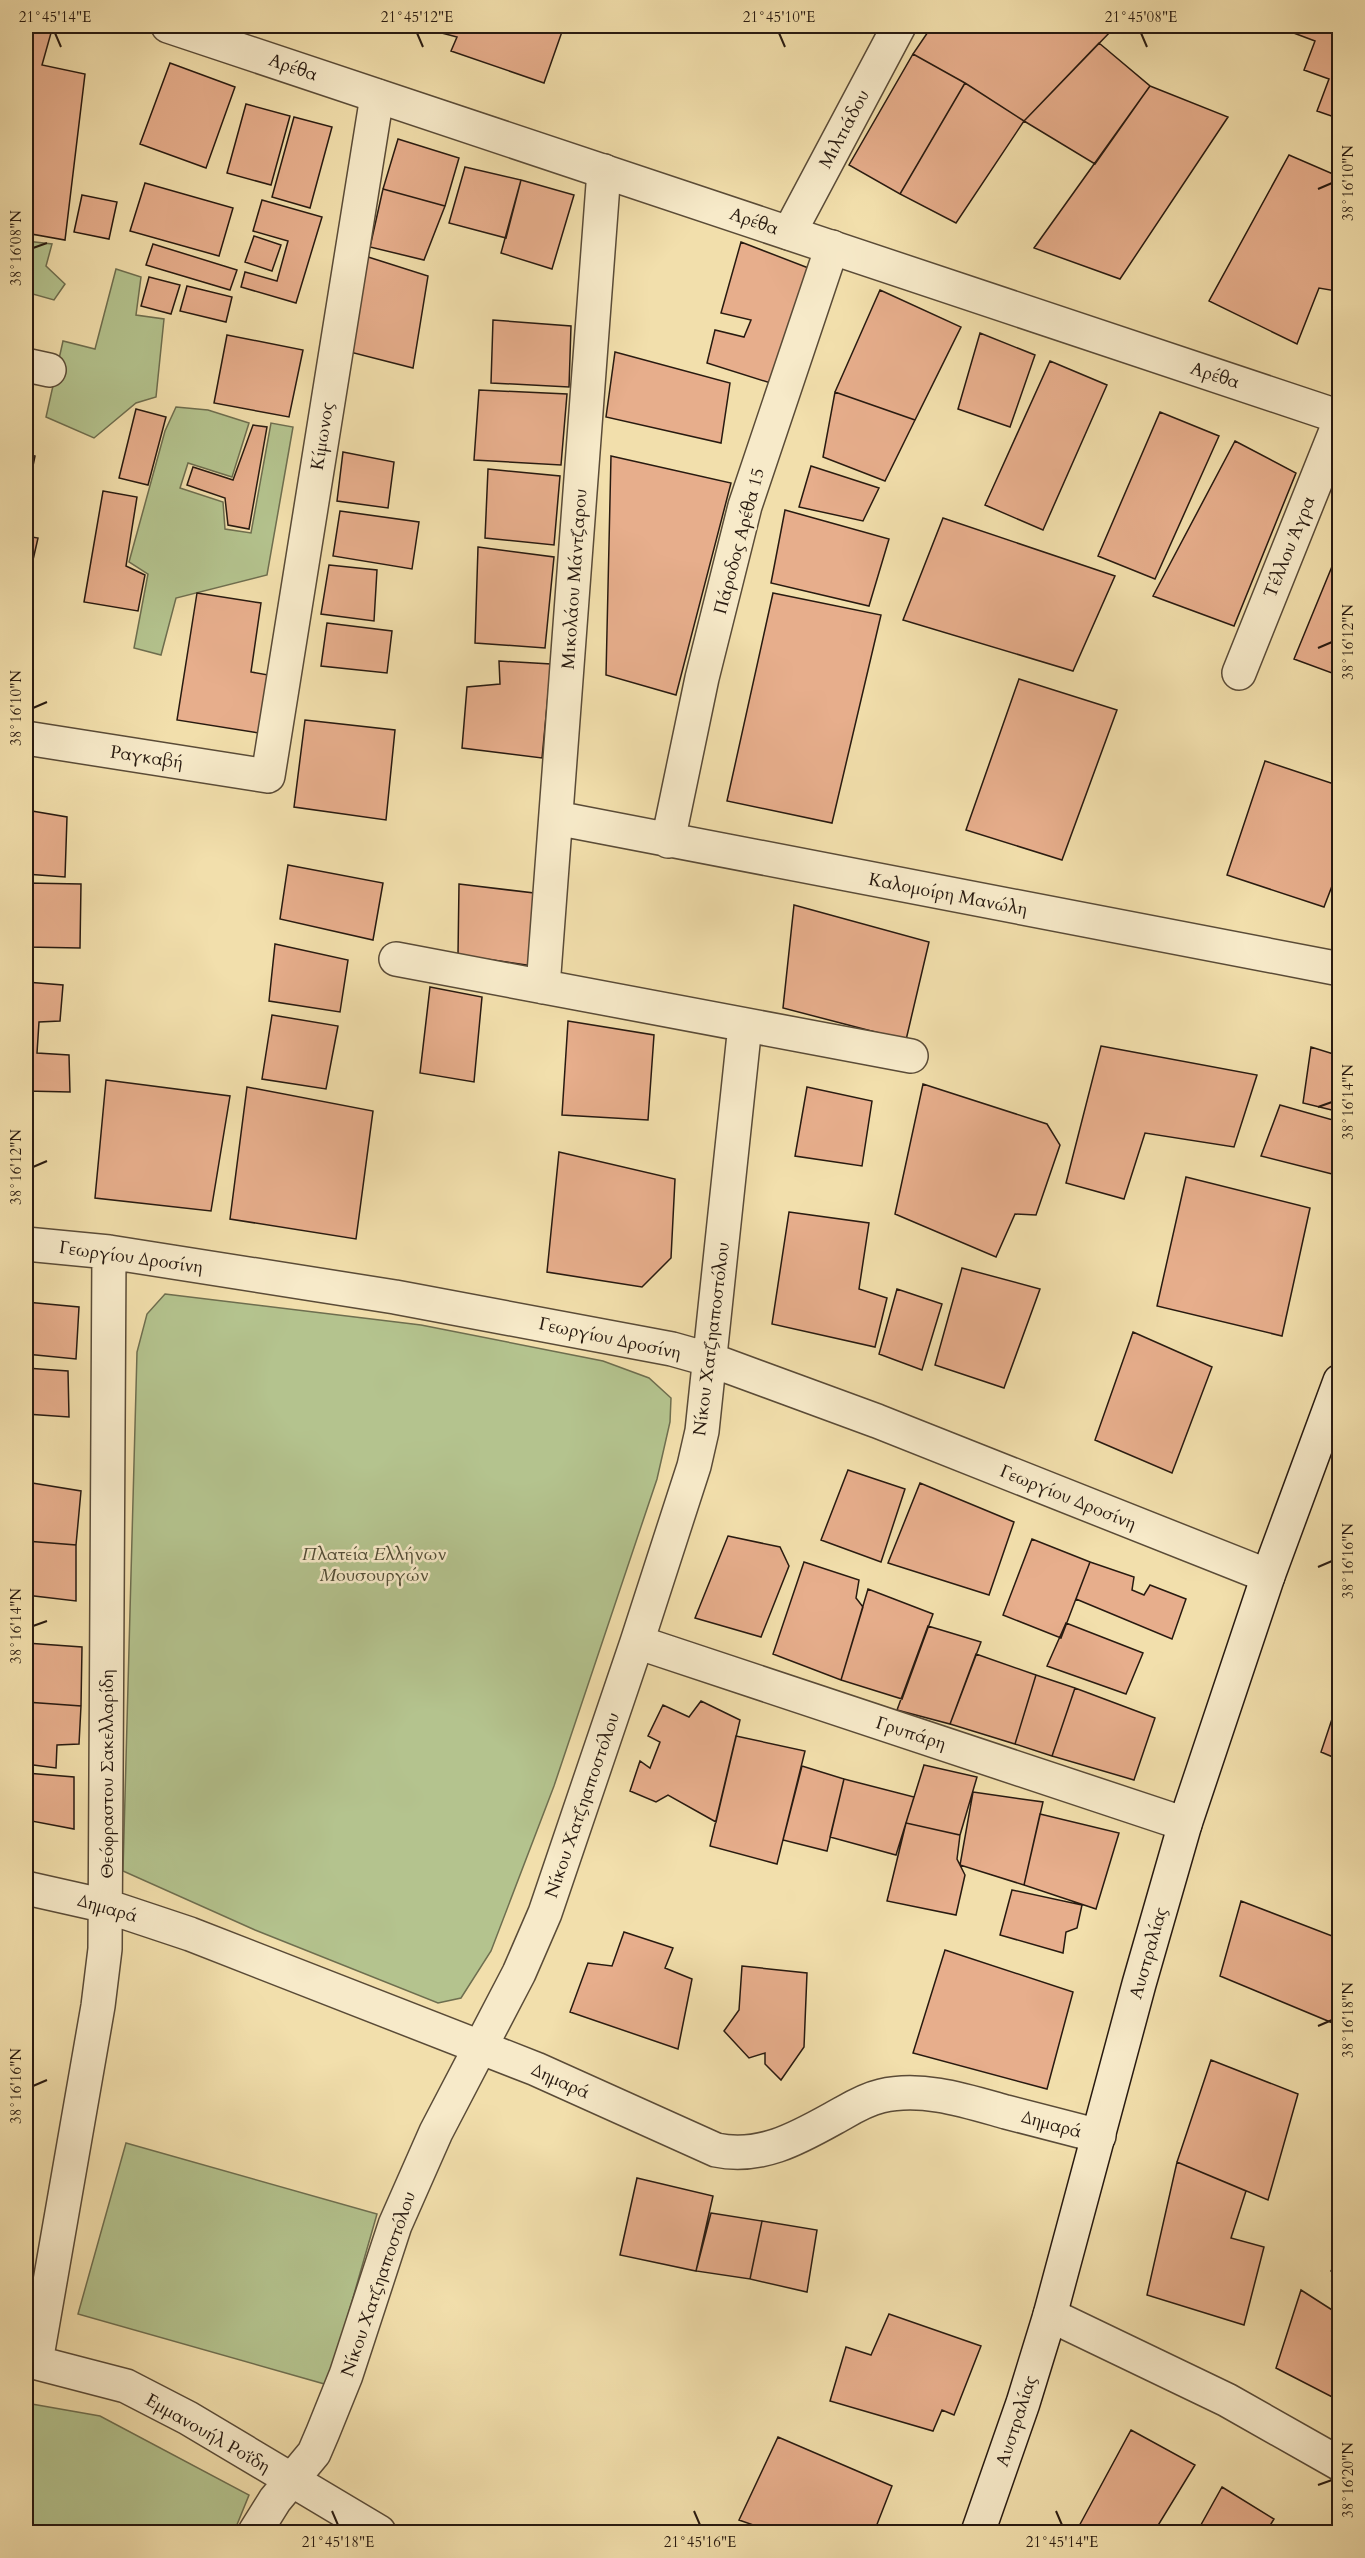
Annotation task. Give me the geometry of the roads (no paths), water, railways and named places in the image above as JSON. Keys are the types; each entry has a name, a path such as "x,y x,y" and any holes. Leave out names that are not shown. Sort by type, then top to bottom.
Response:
{"street":[{"name":"Αρέθα","path":"168,26 789,232 1340,419"},
{"name":"Μιλτιάδου","path":"789,232 898,26"},
{"name":"Κίμωνος","path":"268,776 377,96"},
{"name":"Μικολάου Μάντζαρου","path":"543,987 604,171"},
{"name":"Πάροδος Αρέθα 15","path":"668,841 702,678 746,506 831,247"},
{"name":"Τέλλου Άγρα","path":"1239,673 1340,419"},
{"name":"Ραγκαβή","path":"26,738 268,776"},
{"name":"Καλομοίρη Μανώλη","path":"556,819 1340,969"},
{"path":"396,959 912,1056"},
{"name":"Νίκου Χατζηαποστόλου","path":"255,2532 275,2500 314,2453 324,2432 346,2375 395,2224 436,2132 519,1973 545,1913 637,1642 694,1466 702,1431 744,1025"},
{"name":"Γεωργίου Δροσίνη","path":"26,1244 109,1252 395,1297 626,1338 711,1360 877,1421 1268,1576"},
{"name":"Θεόφραστου Σακελλαρίδη","path":"31,2361 98,2006 104,1956 109,1252"},
{"name":"Αυστραλίας","path":"978,2532 1023,2403 1050,2315 1185,1824 1268,1576 1340,1381"},
{"name":"Γρυπάρη","path":"637,1642 1185,1824"},
{"name":"Δημαρά","path":"26,1888 106,1906 190,1934 482,2047 692,2140 734,2154 759,2152 778,2146 860,2104 880,2096 898,2093 922,2093 954,2098 1099,2136"},
{"path":"1050,2315 1227,2400 1340,2464"},
{"name":"Εμμανουήλ Ροΐδη","path":"31,2361 126,2386 188,2418 379,2532"}],"park label":[{"name":"Πλατεία Ελλήνων Μουσουργών","path":"374,1564"}]}
